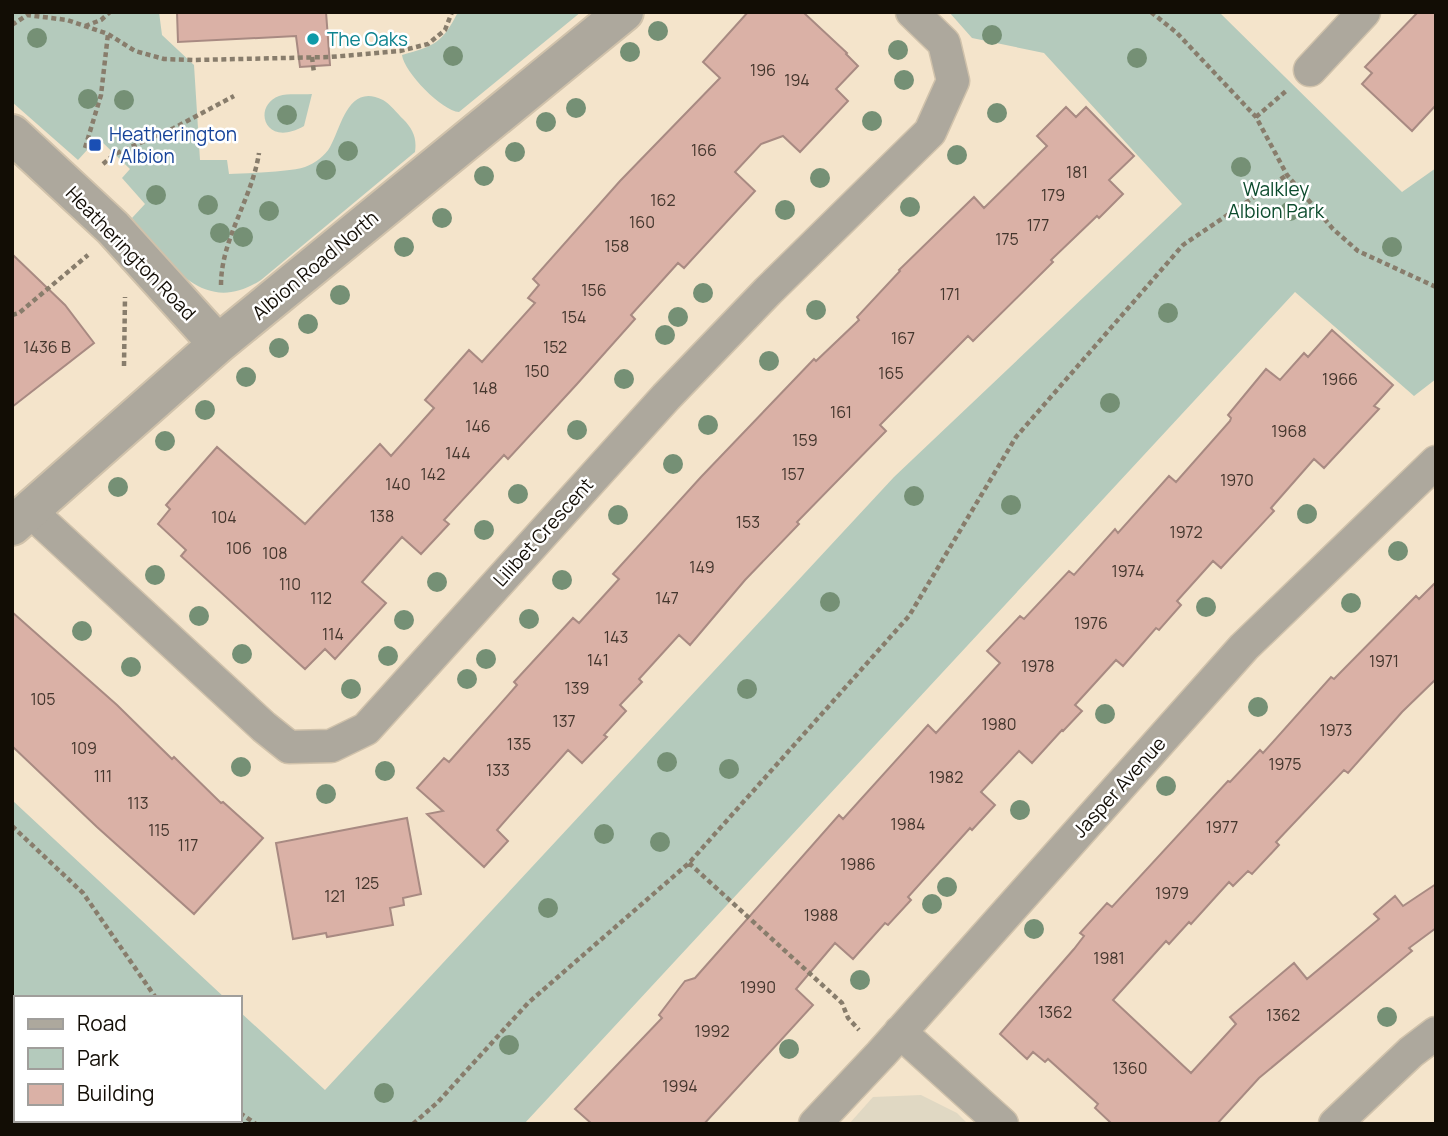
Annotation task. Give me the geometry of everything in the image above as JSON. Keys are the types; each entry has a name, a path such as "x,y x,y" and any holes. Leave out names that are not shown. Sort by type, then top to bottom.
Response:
{"street":[{"name":"Albion Road North","path":"21,519 218,344 624,12"},
{"name":"Lilibet Crescent","path":"21,519 289,747 331,746 366,729 666,397 768,291 930,132 953,81 944,43 912,12"},
{"path":"1310,70 1364,12"},
{"name":"Heatherington Road","path":"12,134 113,228 218,344"},
{"name":"Jasper Avenue","path":"815,1124 891,1043 1244,648 1436,462"},
{"path":"1335,1124 1410,1052 1436,1033"},
{"path":"891,1043 1002,1124"}],"path":[{"path":"84,26 101,20 110,12"},
{"path":"12,25 27,15 67,20 108,34 135,51 164,60 312,57 400,51 428,44 445,30 452,12"},
{"path":"1151,12 1177,33 1256,117 1287,174 1334,229 1358,251 1436,287"},
{"path":"85,148 101,94 108,34"},
{"path":"312,57 314,72"},
{"path":"103,164 115,154 174,128 234,96"},
{"path":"221,285 221,264 256,171 259,153"},
{"path":"413,1124 438,1102 528,1003 689,863 909,616 1016,437 1183,245 1287,174"},
{"path":"12,315 19,313 94,250"},
{"path":"124,366 125,297"},
{"path":"12,826 83,894 155,996"},
{"path":"689,863 842,1003 848,1018 891,1043"}],"shaded area":[{"path":"921,1095 957,1113 968,1124 849,1124 873,1097"}],"green space":[{"path":"12,12 159,12 162,35 194,65 200,160 227,160 229,174 289,170 312,164 328,150 348,109 362,97 371,96 383,100 393,109 412,130 415,152 261,280 240,290 220,293 203,288 172,266 132,218 145,204 122,178 130,169 98,138 78,160 12,102"},
{"path":"458,12 581,12 459,112 443,105 425,90 409,71 402,55 436,42 447,31"},
{"name":"Walkley Albion Park","path":"949,12 1219,12 1402,192 1436,168 1436,379 1414,396 1295,292 524,1124 12,1124 12,800 223,996 14,996 14,1122 242,1122 242,1014 325,1090 894,477 1182,204 1044,53 972,38"},
{"path":"312,94 304,126 290,132 279,132 266,123 264,116 271,101 283,95"}],"building":[{"name":"The Oaks","path":"177,12 326,12 330,65 300,67 296,36 178,42"},
{"path":"748,12 803,12 858,66 836,89 848,101 800,152 783,136 761,144 735,172 755,191 684,268 678,263 631,315 635,319 577,384 508,459 504,455 444,520 449,524 421,554 402,537 362,582 386,603 335,659 325,649 305,669 181,556 186,550 158,524 170,509 166,505 217,447 305,524 380,444 391,456 434,408 425,400 469,350 482,362 535,303 528,298 539,285 533,279 620,181 720,78 703,62"},
{"path":"1418,12 1436,12 1436,105 1412,131 1362,84 1372,73 1365,67"},
{"path":"1066,107 1076,117 1086,107 1134,156 1109,180 1123,194 1051,260 1053,262 973,341 968,336 880,425 886,431 797,522 799,524 745,580 690,645 679,635 639,679 642,682 620,705 626,711 604,735 607,737 582,763 568,750 497,830 508,841 484,867 427,814 443,811 417,788 444,758 449,762 517,685 514,682 573,618 579,623 619,579 613,574 814,359 816,361 859,320 857,317 899,270 974,197 984,208 1047,146 1037,136"},
{"path":"12,254 65,305 94,343 12,407"},
{"path":"1332,330 1393,385 1374,406 1379,409 1324,468 1314,459 1271,508 1274,511 1221,568 1213,561 1177,601 1181,605 1159,630 1156,628 1123,666 1116,660 1075,705 1082,711 1032,763 1019,751 981,792 995,805 972,830 970,828 908,897 911,900 888,925 885,923 853,959 835,943 796,989 813,1005 704,1124 592,1124 575,1109 662,1018 659,1015 685,981 695,978 839,815 843,819 928,725 936,733 1000,663 987,651 1020,616 1024,619 1069,571 1074,575 1115,529 1118,533 1169,476 1176,482 1230,421 1228,415 1266,369 1280,380 1304,353 1308,357"},
{"path":"1436,582 1436,679 1402,712 1348,773 1344,770 1276,842 1279,845 1252,874 1248,871 1233,886 1229,882 1191,924 1189,922 1169,944 1166,941 1113,1000 1191,1073 1236,1024 1230,1017 1294,963 1307,979 1379,919 1374,914 1395,896 1403,906 1436,884 1436,928 1409,948 1412,951 1259,1078 1217,1124 1112,1124 1095,1108 1098,1104 1048,1059 1045,1062 1033,1052 1027,1059 1000,1034 1074,949 1084,936 1080,933 1107,903 1112,907 1228,781 1230,782 1260,750 1263,753 1331,677 1334,679 1416,596 1419,599"},
{"path":"12,612 117,705 172,759 174,757 221,803 263,838 194,914 12,746"},
{"path":"407,818 421,894 403,898 404,905 390,908 393,925 327,937 326,933 293,939 276,843"}],"place":[{"name":"The Oaks","path":"313,39"},
{"name":"Heatherington / Albion","path":"95,145"}]}
